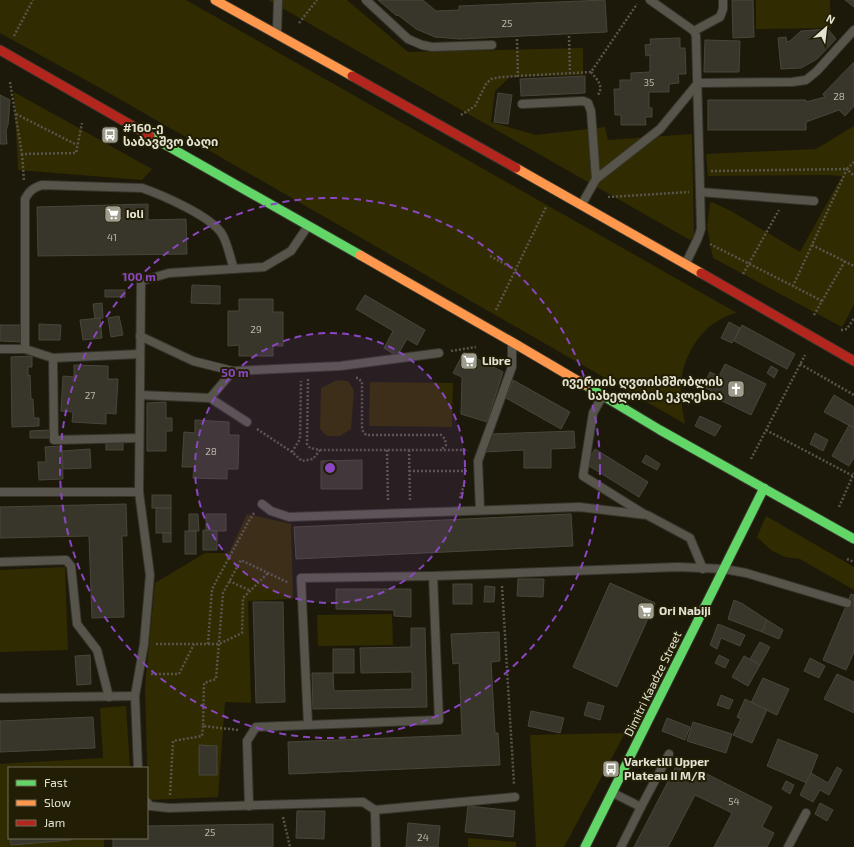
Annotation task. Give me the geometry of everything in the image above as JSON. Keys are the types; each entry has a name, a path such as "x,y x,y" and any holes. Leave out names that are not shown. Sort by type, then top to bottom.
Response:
{"main road":[{"path":"215,0 582,205 854,361"},
{"path":"0,50 854,539"},
{"name":"Dimitri Kaadze Street","path":"585,847 764,488"}],"lane":[{"path":"277,34 278,0"},
{"path":"366,0 408,39 422,46 492,45"},
{"path":"650,0 694,32 696,36 701,229 685,264"},
{"path":"694,32 720,17 723,9 723,0"},
{"path":"582,205 596,179 660,129 698,83 792,82 806,80 817,71 854,30"},
{"path":"522,104 583,101 588,103 591,111 596,179"},
{"path":"25,348 25,199 34,187 42,185 142,188 149,190 207,219 218,228 223,235 234,269"},
{"path":"700,192 814,201"},
{"path":"138,767 135,696 144,644 150,575 139,492 141,281 169,273 264,267 291,251 308,226"},
{"path":"140,336 193,361 233,372 340,366 439,352"},
{"path":"480,510 478,461 512,367 512,342"},
{"path":"0,349 25,348 53,358 140,354"},
{"path":"53,358 54,440 139,438"},
{"path":"210,398 233,372"},
{"path":"140,395 210,398 246,422"},
{"path":"602,396 593,413 583,476 647,515 690,538 703,569"},
{"path":"0,492 139,492"},
{"path":"262,504 271,511 289,517 456,510 579,507 647,515"},
{"path":"0,562 66,560 70,566 77,624 97,650 109,697"},
{"path":"308,724 301,578 433,576 678,567 724,569 746,573 847,603"},
{"path":"250,806 247,741 256,727 439,720 433,576"},
{"path":"0,698 135,696"},
{"path":"621,847 669,754"},
{"path":"612,793 641,807"},
{"path":"148,803 150,806 169,808 363,802 375,810 515,797"},
{"path":"375,810 376,847"},
{"path":"788,847 806,813"}],"path":[{"path":"12,40 33,0"},
{"path":"299,23 317,0"},
{"path":"591,72 640,0"},
{"path":"569,36 570,73"},
{"path":"518,39 518,76"},
{"path":"461,115 475,106 486,84 491,79 502,77 591,72"},
{"path":"588,103 598,94 601,89 600,83 591,72"},
{"path":"10,82 22,154 25,199"},
{"path":"16,114 77,146"},
{"path":"22,154 76,153 82,123"},
{"path":"793,286 847,170 854,162"},
{"path":"699,171 847,170 854,176"},
{"path":"605,197 700,192"},
{"path":"743,274 785,199"},
{"path":"494,314 547,205"},
{"path":"698,238 822,301"},
{"path":"812,245 854,266"},
{"path":"490,256 516,270"},
{"path":"814,316 845,261"},
{"path":"439,352 476,347"},
{"path":"750,460 806,353"},
{"path":"800,364 854,395"},
{"path":"292,452 300,439 301,368"},
{"path":"312,377 307,380 306,444 310,448 320,450 467,450 467,457"},
{"path":"351,378 358,378 362,382 362,430 366,435 441,435 445,439 446,445 441,450"},
{"path":"246,422 292,452 302,461 313,459 320,450"},
{"path":"766,430 853,474 838,508"},
{"path":"387,450 388,502 395,502"},
{"path":"409,450 410,501"},
{"path":"744,456 757,464"},
{"path":"456,510 468,471 468,464"},
{"path":"409,471 468,471"},
{"path":"402,501 417,501"},
{"path":"208,644 212,589 250,519 262,504"},
{"path":"169,808 173,742 202,736 204,683 216,679 223,593 241,560 302,590"},
{"path":"144,644 219,644 242,633 242,598 268,573"},
{"path":"502,573 515,797"},
{"path":"229,580 251,591"},
{"path":"144,674 179,674 194,644"},
{"path":"203,726 253,732"},
{"path":"281,804 290,847"}],"shaded area":[{"path":"0,0 186,0 737,313 717,321 708,328 694,344 689,354 682,375 681,387 685,424 102,89 0,33"},
{"path":"268,0 347,0 408,52 583,48 583,75 510,77 495,91 491,122 536,135 605,127 608,140 692,134 694,236 690,240"},
{"path":"756,0 830,0 831,28 756,29"},
{"path":"14,92 152,169 142,180 18,170"},
{"path":"854,126 854,305 842,327 713,258 707,227 710,203 712,202 731,211 800,252 842,176 708,176 706,154 816,149"},
{"path":"337,380 348,381 354,390 351,429 340,436 327,436 320,429 321,388"},
{"path":"370,382 453,383 452,427 369,426"},
{"path":"247,514 291,524 293,599 248,601 251,703 225,702 218,797 148,800 145,686 155,583 205,553 229,553"},
{"path":"766,516 854,567 854,590 800,559 785,557 772,551 757,537"},
{"path":"65,567 68,650 0,652 0,570"},
{"path":"392,614 393,645 318,646 317,615"},
{"path":"126,706 130,767 8,767 8,839 104,839 104,847 0,847 0,764 103,758 100,708"},
{"path":"625,733 564,847 536,847 530,735"},
{"path":"468,838 516,842 516,847 468,847"}],"building":[{"path":"378,0 423,0 436,11 459,10 459,6 605,0 607,32 460,39 435,37 416,29"},
{"path":"732,0 753,0 754,37 733,38"},
{"path":"845,0 854,0 854,7"},
{"path":"828,29 836,39 817,59 801,68 781,69 778,38 786,37 787,42 801,31"},
{"path":"680,38 680,48 685,48 686,74 678,74 679,83 669,84 669,92 649,92 649,108 652,108 652,117 645,117 646,125 621,125 621,115 615,115 614,89 620,89 620,80 631,80 631,73 650,72 650,55 646,56 645,45 651,44 650,39"},
{"path":"705,40 740,41 739,72 704,72"},
{"path":"854,62 854,106 845,116 839,110 806,122 806,130 708,130 708,100 806,100 806,102 825,97 823,94"},
{"path":"585,76 585,93 521,96 520,79"},
{"path":"498,93 512,95 508,124 494,122"},
{"path":"0,95 10,100 8,125 6,130 7,144 0,144"},
{"path":"148,204 148,220 186,219 187,254 38,256 37,207"},
{"path":"192,285 220,286 220,304 191,303"},
{"path":"105,290 125,290 125,297 105,297"},
{"path":"365,295 425,330 417,345 407,339 397,356 384,348 393,331 356,309"},
{"path":"239,299 273,299 273,312 283,312 283,346 273,346 273,356 239,356 239,345 228,346 228,311 239,311"},
{"path":"102,303 103,318 95,319 93,304"},
{"path":"119,316 123,335 111,337 108,318"},
{"path":"100,318 102,338 83,340 80,320"},
{"path":"729,322 740,328 732,343 721,338"},
{"path":"39,324 61,325 60,340 39,340"},
{"path":"0,325 23,325 23,342 0,341"},
{"path":"742,325 795,354 787,369 734,341"},
{"path":"464,352 503,372 487,422 461,414 462,377 453,373"},
{"path":"32,356 32,367 28,367 28,376 30,375 31,399 33,399 34,418 39,418 39,426 12,427 11,357"},
{"name":"ივერიის ღვთისმშობლის სახელობის ეკლესია","path":"725,364 766,384 751,415 710,395 712,391 703,387 710,372 719,376"},
{"path":"74,365 108,366 108,379 118,379 116,414 106,413 106,424 72,422 73,412 61,411 63,376 74,377"},
{"path":"771,366 778,370 774,378 767,373"},
{"path":"513,380 570,412 561,429 506,398"},
{"path":"834,395 854,407 854,428 824,412"},
{"path":"166,402 166,418 172,418 172,431 166,431 166,451 147,451 147,403"},
{"path":"700,416 721,426 715,436 695,426"},
{"path":"195,420 229,422 229,435 239,435 238,469 227,469 227,479 193,478 194,467 182,467 184,432 195,433"},
{"path":"849,425 854,428 854,458 849,466 832,456"},
{"path":"51,430 51,438 30,438 30,431"},
{"path":"574,431 575,448 551,449 551,468 524,468 524,450 484,452 491,434"},
{"path":"815,433 828,440 823,451 810,444"},
{"path":"106,441 123,441 123,450 106,450"},
{"path":"62,446 63,479 39,480 38,462 46,462 45,447"},
{"path":"90,449 91,468 63,469 62,451"},
{"path":"595,449 648,482 639,497 586,464"},
{"path":"646,455 660,464 657,470 642,462"},
{"path":"362,460 362,489 321,489 321,461"},
{"path":"152,495 171,495 171,508 152,508"},
{"path":"126,504 127,536 122,536 124,617 92,618 89,536 0,538 0,507"},
{"path":"156,508 171,508 171,533 156,533"},
{"path":"189,514 198,514 199,531 189,531"},
{"path":"206,514 226,514 226,531 206,531"},
{"path":"571,514 573,546 296,559 294,527"},
{"path":"203,530 217,531 217,550 203,550"},
{"path":"185,531 196,531 196,554 185,554"},
{"path":"163,533 171,533 171,542 163,542"},
{"path":"518,579 544,579 543,597 517,596"},
{"path":"610,583 655,603 617,687 573,667"},
{"path":"453,584 472,584 472,604 453,604"},
{"path":"485,586 495,587 494,602 484,602"},
{"path":"336,589 411,589 411,617 394,616 394,610 336,609"},
{"path":"851,594 854,595 854,652 846,670 823,660"},
{"path":"734,600 743,604 767,620 762,632 728,619"},
{"path":"253,602 283,602 285,702 256,703"},
{"path":"767,620 783,630 779,639 762,632"},
{"path":"718,624 745,635 740,646 721,638 717,649 710,645"},
{"path":"411,628 425,628 427,707 313,709 312,673 333,673 334,691 412,689 412,672 361,673 360,648 411,647"},
{"path":"499,632 500,661 491,662 495,733 498,733 500,765 289,774 288,742 462,735 459,663 453,664 451,634"},
{"path":"760,642 770,647 760,665 750,659"},
{"path":"333,649 354,649 354,673 333,673"},
{"path":"90,655 91,684 77,685 75,656"},
{"path":"719,655 729,660 725,668 715,663"},
{"path":"744,656 760,665 748,686 732,677"},
{"path":"810,658 825,666 819,678 804,671"},
{"path":"837,674 854,682 854,713 824,699"},
{"path":"763,678 789,689 777,715 751,703"},
{"path":"721,695 733,700 729,709 717,705"},
{"path":"745,699 767,710 752,743 733,735 741,719 737,717"},
{"path":"588,702 604,706 600,720 584,715"},
{"path":"531,711 564,718 560,733 528,726"},
{"path":"93,717 95,748 0,752 0,721"},
{"path":"667,718 690,727 685,740 662,731"},
{"path":"693,722 732,734 726,753 687,741"},
{"path":"778,739 818,755 807,783 767,766"},
{"path":"199,745 217,746 217,775 199,775"},
{"path":"676,766 702,779 705,773 772,807 762,827 774,833 767,847 714,847 732,813 695,795 668,847 634,847"},
{"path":"837,767 842,770 829,795 820,790 813,802 800,795 811,773 828,783"},
{"path":"786,781 794,785 790,794 782,789"},
{"path":"820,803 833,810 827,821 815,814"},
{"path":"468,806 515,811 513,837 465,832"},
{"path":"297,811 325,811 324,839 296,838"},
{"path":"408,823 440,826 438,847 406,847"},
{"path":"273,824 273,847 113,847 113,839 148,839 148,826"},
{"path":"10,839 71,839 71,840 11,845"}],"traffic: fast":[{"path":"150,136 360,255"},
{"path":"585,385 660,430 854,539"},
{"path":"585,847 764,488"}],"traffic: slow":[{"path":"215,0 352,76"},
{"path":"516,168 701,273"},
{"path":"360,255 585,385"}],"traffic: jam":[{"path":"0,50 150,136"},
{"path":"352,76 516,168"},
{"path":"701,273 854,361"}],"place":[{"name":"#160-ე საბავშვო ბაღი","path":"110,135"},
{"name":"Ioli","path":"113,214"},
{"name":"Libre","path":"469,361"},
{"name":"ივერიის ღვთისმშობლის სახელობის ეკლესია","path":"736,389"},
{"name":"Ori Nabiji","path":"646,611"},
{"name":"Varketili Upper Plateau II M/R","path":"611,769"}]}
